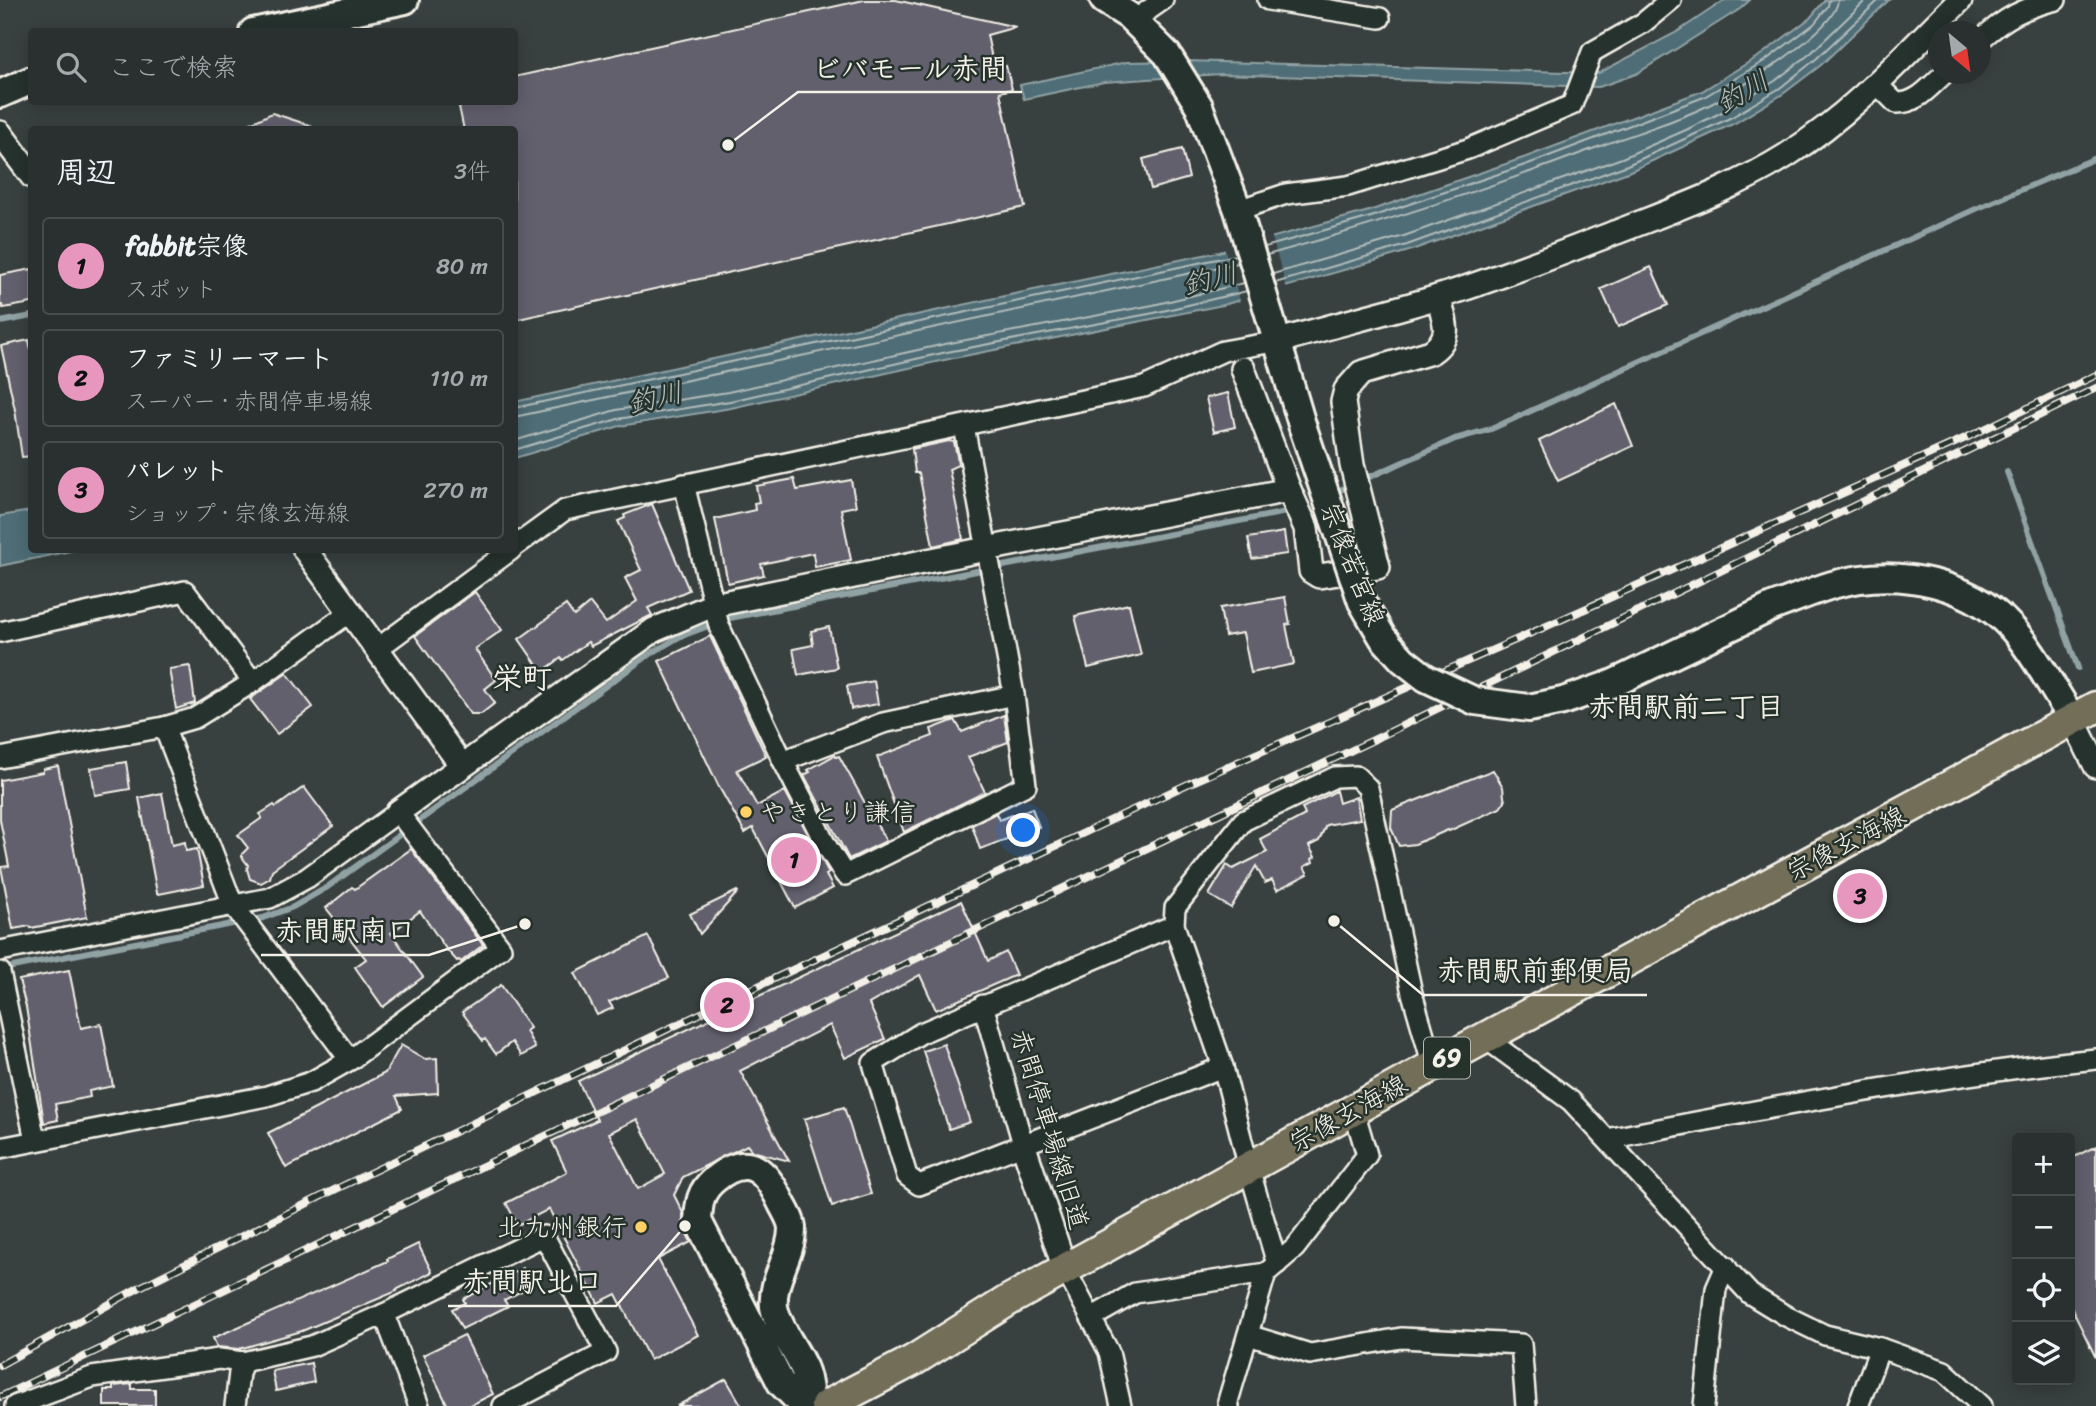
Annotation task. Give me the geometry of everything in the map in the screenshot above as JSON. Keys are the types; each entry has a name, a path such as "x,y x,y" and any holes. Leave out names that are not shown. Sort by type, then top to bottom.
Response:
{"main road":[{"path":"272,28 405,0"},
{"name":"宗像若宮線","path":"1104,0 1133,21 1167,54 1182,76 1203,117 1239,213 1303,428 1362,602 1383,638 1403,660 1426,678 1475,701 1529,708 1563,701 1614,683 1772,607 1833,585 1874,578 1904,578 1941,584 1962,592 1997,614 2085,713"},
{"path":"0,94 28,82"},
{"name":"宗像玄海線","path":"826,1406 914,1360 1009,1300 1433,1066 2085,713"},
{"path":"804,1406 781,1383 698,1221 699,1200 706,1187 729,1169 751,1166 764,1173 774,1187 792,1226 791,1242 775,1290 774,1306 778,1320 805,1371 811,1406"}],"street":[{"path":"1133,21 1163,0"},
{"path":"1268,0 1380,18"},
{"path":"1239,213 1286,194 1348,186 1454,153 1572,105 1592,52 1643,23 1671,0"},
{"path":"518,544 565,510 1144,387 1275,331 1438,297 1554,256 1710,196 1786,156 1832,124 1877,84 1960,0"},
{"path":"1991,30 2001,21 2028,7 2056,0"},
{"path":"1877,84 1896,103 1915,100 1933,84"},
{"path":"0,133 28,171"},
{"path":"1243,369 1289,490 1307,528 1311,571 1319,576 1378,567 1352,465 1343,402 1346,390 1361,373 1431,352 1438,347 1445,338 1446,327 1438,297"},
{"path":"684,484 719,626 783,761 826,845 845,875 1026,785 1014,695 964,426"},
{"path":"0,951 270,898 307,877 654,630 713,605 1289,490"},
{"path":"307,553 461,766"},
{"path":"377,649 506,553"},
{"path":"0,632 185,591 253,682"},
{"path":"0,758 164,727 195,718 253,682 350,612"},
{"path":"783,761 883,723 1014,695"},
{"path":"2085,713 2096,766"},
{"path":"164,727 233,905 350,1060"},
{"path":"1272,1269 1223,1067 1174,925 1175,908 1243,821 1335,777 1356,776 1368,788 1412,993 1433,1066"},
{"path":"0,1148 267,1096 311,1082 350,1060 501,948 398,813"},
{"path":"1174,925 921,1033 873,1063 907,1176 919,1185 1223,1067"},
{"path":"0,972 35,1140"},
{"name":"赤間停車場線旧道","path":"983,1006 1023,1144 1065,1269"},
{"path":"1485,1038 1571,1101 1750,1294 1825,1335 1880,1348 1944,1371 1982,1406"},
{"path":"1607,1139 1768,1109 2032,1066 2096,1059"},
{"path":"1229,1406 1228,1401 1248,1335 1272,1269 1295,1248 1367,1155 1354,1111"},
{"path":"15,1406 92,1377 219,1359 243,1362 312,1346 544,1236 606,1352 502,1406"},
{"path":"1704,1406 1704,1382 1716,1289 1726,1266"},
{"path":"1065,1269 1109,1352 1121,1406"},
{"path":"1091,1318 1135,1293 1272,1269"},
{"path":"384,1314 419,1406"},
{"path":"1248,1335 1310,1354 1401,1338 1521,1344 1526,1406"},
{"path":"1858,1406 1880,1348"},
{"path":"235,1406 243,1362"}],"water":[{"path":"1725,0 1750,0 1740,9 1636,74 1599,87 1221,74 1104,82 1024,99 1020,85 1127,62 1186,61 1599,73 1677,32"},
{"name":"釣川","path":"1825,0 1889,0 1821,65 1783,94 1735,123 1628,172 1409,251 1223,305 949,359 731,408 620,426 518,457 518,401 1223,251 1369,211 1526,157 1702,91 1762,54 1810,18"},
{"path":"28,511 28,553 61,553 0,566 0,516"}],"pier":[{"path":"1271,234 1287,290 1241,304 1224,247"}],"building":[{"path":"864,0 896,0 1016,27 987,35 994,68 1006,66 1012,89 1000,92 1025,207 518,319 518,126 463,126 459,105 518,105 518,76"},
{"path":"272,113 312,126 244,126"},
{"path":"1182,149 1189,178 1151,189 1143,159"},
{"path":"1651,267 1668,305 1618,327 1601,289"},
{"path":"28,270 28,304 3,308 0,305 0,275"},
{"path":"28,340 28,456 22,457 1,346"},
{"path":"1228,393 1235,427 1214,432 1206,398"},
{"path":"1616,404 1633,446 1558,481 1539,441"},
{"path":"954,442 957,456 958,465 949,469 963,539 933,546 919,473 915,473 912,449"},
{"path":"794,479 797,490 851,480 856,506 841,509 851,560 815,567 813,553 761,564 764,575 728,583 715,519 755,510 754,503 759,502 756,486"},
{"path":"652,504 689,590 648,608 652,615 591,646 588,642 542,672 519,639 566,605 574,616 590,603 606,623 637,601 625,578 641,570 618,521 625,518 624,515"},
{"path":"1284,532 1287,554 1252,559 1248,538"},
{"path":"475,592 502,630 475,649 496,680 485,689 495,703 481,714 471,714 415,636"},
{"path":"1285,597 1290,624 1286,625 1294,664 1251,673 1243,633 1225,636 1220,608"},
{"path":"1129,604 1141,655 1088,668 1075,616"},
{"path":"829,627 837,668 798,675 793,649 813,645 811,631"},
{"path":"710,636 766,756 737,770 757,806 785,791 829,873 826,875 833,888 795,908 753,828 745,833 719,787 659,661"},
{"path":"190,666 195,703 176,709 169,669"},
{"path":"287,673 313,707 277,734 250,699"},
{"path":"874,681 878,704 851,709 847,686"},
{"path":"1004,715 1008,742 968,757 985,792 904,832 877,757 933,736 931,729 955,720 962,732"},
{"path":"835,755 839,756 886,841 849,859 804,775"},
{"path":"126,762 130,789 95,795 91,768"},
{"path":"58,766 87,917 13,929 1,867 9,866 0,820 0,780 43,772 43,769"},
{"path":"1493,770 1503,787 1505,801 1500,808 1415,844 1399,846 1391,828 1392,810"},
{"path":"304,787 333,826 272,870 270,878 261,883 250,879 248,865 242,857 248,848 238,835 262,818 260,814 274,805 276,807"},
{"path":"1336,791 1339,803 1356,797 1360,819 1326,825 1319,841 1309,846 1315,857 1313,862 1304,867 1308,874 1277,890 1272,880 1265,883 1256,866 1231,908 1209,895 1227,865 1233,869 1267,852 1260,839 1305,815 1302,808"},
{"path":"162,793 172,845 185,842 186,851 197,849 204,885 157,893 139,798"},
{"path":"1032,808 1039,827 980,849 972,825 996,813 999,820"},
{"path":"411,849 483,945 461,962 457,961 420,911 391,933 423,977 383,1007 355,967 366,959 326,908 352,887 355,889"},
{"path":"738,892 700,934 690,914"},
{"path":"961,901 988,961 1006,952 1016,975 936,1010 920,975 869,1004 885,1039 845,1058 830,1025 740,1071 789,1161 752,1151 747,1145 683,1177 674,1195 683,1213 684,1228 691,1242 658,1259 698,1335 650,1360 616,1294 598,1303 549,1209 518,1225 506,1203 567,1172 552,1141 597,1120 578,1081","holes":["637,1119 665,1174 638,1189 609,1133"]},
{"path":"648,936 669,978 609,1002 613,1008 597,1015 575,973"},
{"path":"69,970 81,1028 101,1024 113,1086 89,1091 90,1097 55,1104 58,1120 44,1123 26,1007 19,980"},
{"path":"501,985 530,1028 526,1031 535,1048 521,1056 512,1042 496,1054 462,1012"},
{"path":"944,1044 970,1122 949,1129 923,1051"},
{"path":"401,1045 425,1059 437,1058 438,1093 396,1096 402,1109 286,1168 268,1133 385,1073"},
{"path":"844,1107 871,1194 832,1206 804,1119"},
{"path":"2096,1146 2096,1358 2075,1315 2075,1156"},
{"path":"418,1244 432,1272 397,1291 302,1331 239,1349 217,1347 213,1338 388,1261 387,1259"},
{"path":"522,1268 531,1286 504,1300 508,1306 462,1329 452,1309 465,1303 463,1299"},
{"path":"464,1335 493,1394 469,1406 448,1406 423,1355"},
{"path":"311,1363 314,1382 276,1391 272,1371"},
{"path":"726,1379 742,1406 677,1406"},
{"path":"132,1384 132,1389 155,1389 155,1406 104,1406 104,1390"}],"waterway":[{"path":"1331,494 1455,439 1491,429 1976,209 2096,158"},
{"path":"0,322 28,317"},
{"path":"2007,472 2078,668"},
{"path":"2,969 263,918 293,907 326,888 647,656 679,637 730,618 1292,511"}],"railway":[{"path":"0,1365 142,1286 720,1004 1190,783 1970,436 2096,375"},
{"path":"0,1397 1373,740 2096,388"}],"place":[{"name":"ビバモール赤間","path":"728,145"},
{"name":"やきとり謙信","path":"746,812"},
{"name":"fabbit宗像","path":"794,860"},
{"name":"パレット","path":"1860,896"},
{"name":"赤間駅前郵便局","path":"1334,921"},
{"name":"赤間駅南口","path":"525,924"},
{"name":"ファミリーマート","path":"727,1005"},
{"name":"赤間駅北口","path":"685,1226"},
{"name":"北九州銀行","path":"641,1227"}],"district":[{"name":"栄町","path":"522,678"},
{"name":"赤間駅前二丁目","path":"1686,706"}]}
